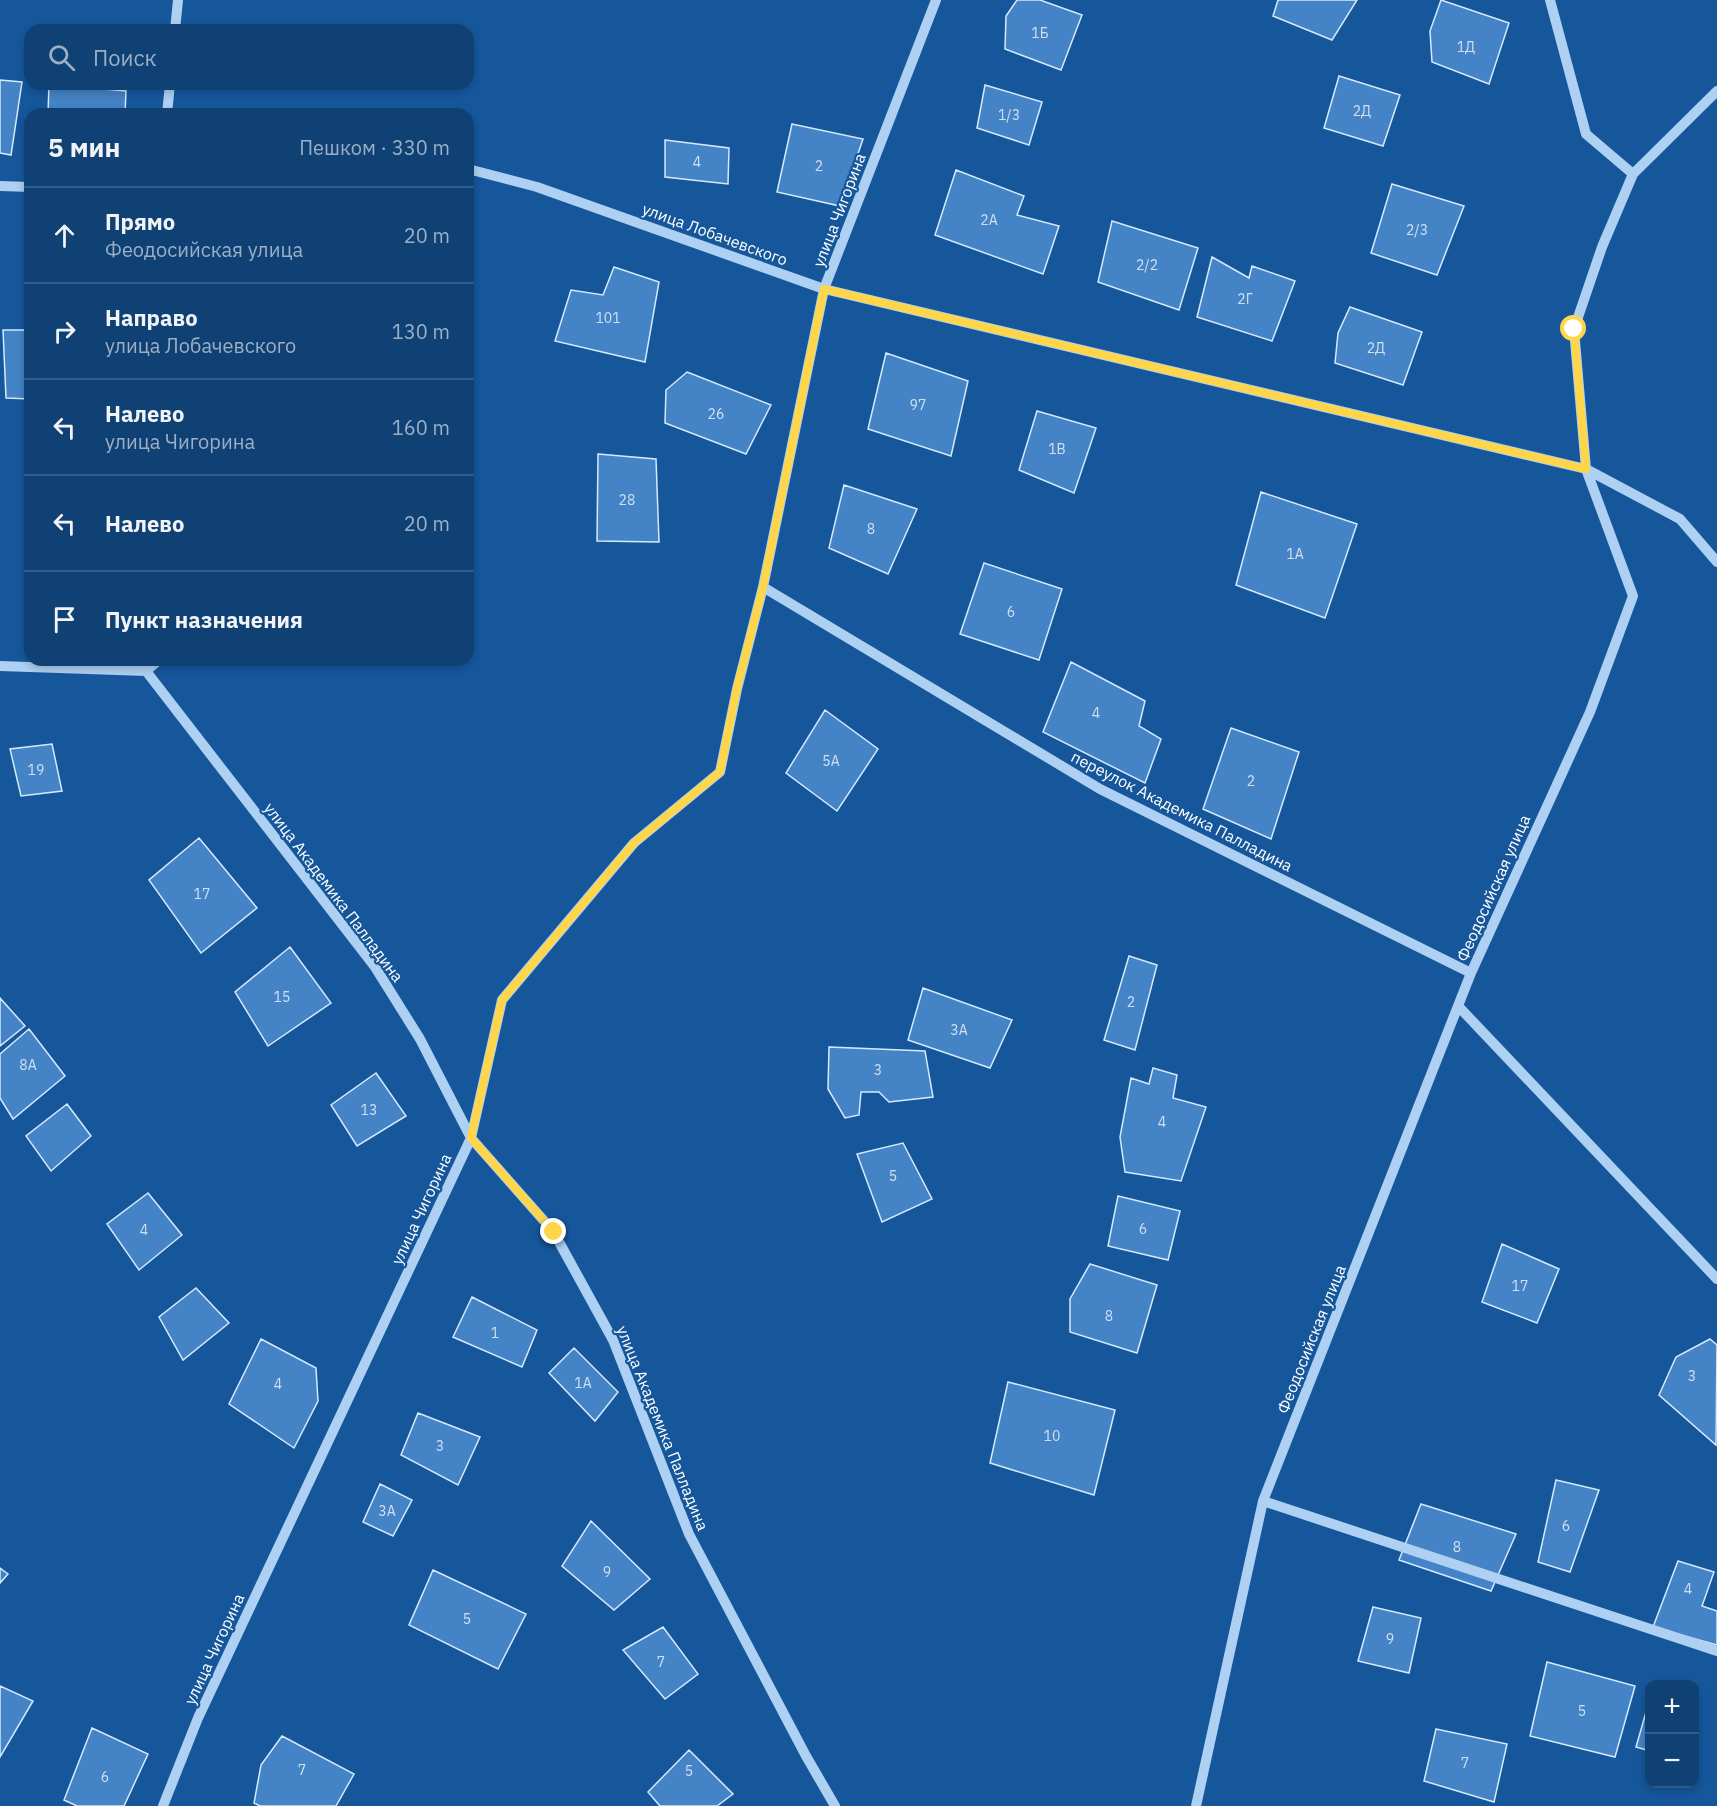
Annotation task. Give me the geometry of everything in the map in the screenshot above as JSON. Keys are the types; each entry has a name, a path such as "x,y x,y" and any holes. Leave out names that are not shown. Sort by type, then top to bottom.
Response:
{"street":[{"path":"176,24 178,0"},
{"name":"улица Чигорина","path":"163,1806 198,1718 471,1138 502,1000 634,843 720,772 737,688 763,587 824,289 936,0"},
{"path":"1550,0 1586,134 1633,174 1717,91"},
{"path":"168,108 169,90"},
{"name":"улица Лобачевского","path":"474,171 537,187 824,289 1586,469 1680,519 1717,562"},
{"name":"Феодосийская улица","path":"1196,1806 1263,1501 1472,973 1590,712 1633,596 1586,469 1574,329 1602,247 1633,174"},
{"path":"0,186 24,187"},
{"name":"переулок Академика Палладина","path":"763,587 1101,789 1472,973"},
{"path":"0,666 146,671 152,666"},
{"name":"улица Академика Палладина","path":"146,671 375,967 420,1039 471,1138 554,1232 608,1330 689,1534 806,1756 835,1806"},
{"path":"1460,1007 1717,1279"},
{"path":"1263,1501 1717,1651"}],"building":[{"path":"1017,0 1040,0 1082,15 1061,70 1005,49 1006,16"},
{"path":"1278,0 1357,0 1332,40 1273,16"},
{"path":"1441,0 1509,23 1489,84 1432,62 1430,31"},
{"path":"1339,76 1400,95 1383,146 1324,128"},
{"path":"0,80 22,82 11,155 0,153"},
{"path":"985,85 1042,102 1029,145 977,128"},
{"path":"49,90 126,91 125,108 48,108"},
{"path":"792,124 863,139 840,206 777,192"},
{"path":"665,140 729,148 728,184 665,177"},
{"path":"956,170 1024,196 1017,215 1059,226 1043,274 935,235"},
{"path":"1392,184 1464,206 1437,275 1371,253"},
{"path":"1112,221 1198,248 1179,310 1098,282"},
{"path":"1212,257 1249,278 1252,266 1295,281 1272,341 1197,317"},
{"path":"614,267 659,282 645,362 555,341 571,290 603,295"},
{"path":"1350,307 1422,332 1403,385 1335,363 1338,333"},
{"path":"3,330 24,330 24,399 6,398"},
{"path":"886,353 968,381 951,456 868,429"},
{"path":"687,372 771,405 746,454 665,423 666,390"},
{"path":"1037,411 1096,428 1074,493 1019,470"},
{"path":"598,454 656,459 659,542 597,541"},
{"path":"844,485 917,509 888,574 829,548"},
{"path":"1261,492 1357,524 1325,618 1236,585"},
{"path":"984,563 1062,589 1039,660 960,634"},
{"path":"1071,662 1145,701 1139,726 1161,739 1145,783 1043,732"},
{"path":"825,710 878,749 837,811 786,773"},
{"path":"1231,728 1299,752 1271,839 1203,809"},
{"path":"52,744 62,791 21,796 10,749"},
{"path":"199,838 257,908 201,953 149,880"},
{"path":"290,947 331,1003 268,1046 235,992"},
{"path":"1129,956 1157,965 1135,1050 1104,1040"},
{"path":"923,988 1012,1020 990,1068 908,1040"},
{"path":"0,998 25,1026 0,1046"},
{"path":"29,1029 65,1076 13,1119 0,1098 0,1054"},
{"path":"829,1047 925,1051 933,1097 889,1102 879,1092 861,1092 859,1115 845,1118 828,1089"},
{"path":"1153,1068 1177,1075 1173,1098 1206,1107 1181,1181 1125,1172 1120,1137 1131,1078 1149,1084"},
{"path":"376,1073 406,1116 357,1146 331,1105"},
{"path":"67,1104 91,1136 51,1171 26,1136"},
{"path":"903,1143 932,1199 882,1222 857,1154"},
{"path":"148,1193 182,1235 139,1270 107,1224"},
{"path":"1118,1196 1180,1211 1168,1260 1108,1246"},
{"path":"1502,1244 1559,1269 1537,1323 1482,1302"},
{"path":"1090,1264 1157,1285 1137,1353 1070,1332 1070,1299"},
{"path":"196,1288 229,1323 183,1360 159,1317"},
{"path":"472,1297 537,1330 522,1367 453,1337"},
{"path":"261,1339 316,1368 318,1401 294,1448 229,1404"},
{"path":"1710,1339 1717,1345 1716,1445 1659,1395 1676,1357"},
{"path":"574,1348 618,1392 595,1421 549,1373"},
{"path":"1008,1382 1115,1410 1094,1495 990,1463"},
{"path":"418,1413 480,1437 458,1485 401,1455"},
{"path":"1556,1480 1599,1490 1570,1572 1538,1562"},
{"path":"380,1484 412,1500 393,1536 363,1522"},
{"path":"1421,1504 1516,1534 1491,1591 1399,1560"},
{"path":"591,1521 650,1579 614,1610 562,1566"},
{"path":"1678,1561 1714,1572 1702,1606 1717,1611 1717,1645 1653,1627"},
{"path":"0,1568 8,1574 0,1583"},
{"path":"433,1570 526,1614 498,1669 409,1625"},
{"path":"1373,1607 1421,1618 1409,1673 1358,1661"},
{"path":"663,1627 698,1674 665,1699 623,1650"},
{"path":"1547,1662 1635,1686 1615,1757 1530,1736"},
{"path":"0,1686 33,1701 0,1757"},
{"path":"1645,1716 1645,1750 1636,1747"},
{"path":"92,1728 148,1754 124,1806 77,1806 64,1800"},
{"path":"1436,1729 1507,1744 1494,1802 1424,1781"},
{"path":"282,1736 354,1774 336,1806 260,1806 254,1803 261,1765"},
{"path":"689,1750 733,1794 717,1806 660,1806 648,1792"}],"route":[{"path":"554,1232 471,1138 502,1000 634,843 720,772 737,688 763,587 824,289 1586,469 1574,329"}]}
